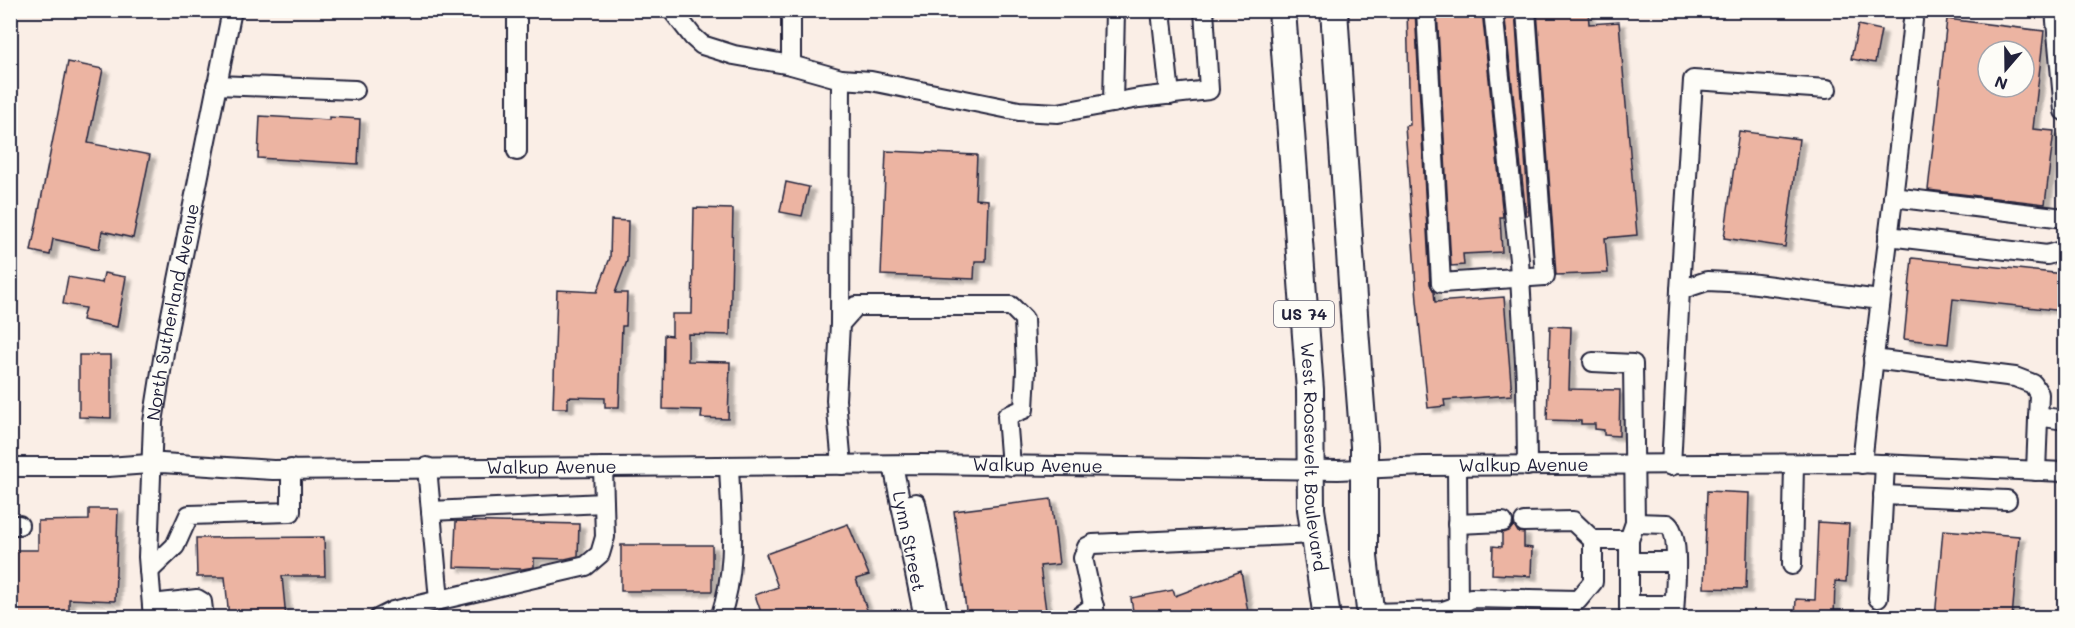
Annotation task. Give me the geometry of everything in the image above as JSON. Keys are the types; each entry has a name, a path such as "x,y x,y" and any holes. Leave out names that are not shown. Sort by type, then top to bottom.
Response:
{"highway":[{"name":"West Roosevelt Boulevard","path":"1282,10 1310,390 1311,508 1327,618"},
{"name":"US 74","path":"1334,10 1354,328 1364,446 1364,557 1371,615"}],"street":[{"name":"North Sutherland Avenue","path":"153,611 149,571 153,422 166,340 232,10"},
{"path":"517,10 517,151"},
{"path":"672,10 702,45 734,55 791,65 841,79 871,81 1019,111 1058,113 1209,90 1204,10"},
{"path":"791,10 791,65"},
{"path":"1113,103 1115,10"},
{"path":"1161,10 1170,95"},
{"path":"1426,10 1441,283 1545,276 1526,10"},
{"path":"1493,10 1520,278 1526,381 1527,466"},
{"path":"1862,464 1914,10"},
{"path":"2055,10 2064,111"},
{"path":"841,79 840,324 836,399 842,465"},
{"path":"1671,466 1693,80 1827,89"},
{"path":"216,85 355,90"},
{"path":"1893,197 2064,218"},
{"path":"1888,236 2047,255 2064,250"},
{"path":"1680,290 1707,281 1749,283 1880,300"},
{"path":"840,324 856,306 1011,306 1024,319 1026,370 1024,409 1007,416 1011,466"},
{"path":"1873,359 2015,377 2033,384 2039,394 2036,471"},
{"path":"1593,362 1633,364 1635,466 1632,532 1629,562 1629,611 1674,611 1676,562 1675,536 1671,527 1667,524 1632,532 1593,540"},
{"path":"2038,416 2064,420"},
{"name":"Walkup Avenue","path":"10,467 108,467 151,464 291,469 892,465 1311,470 1457,466 1885,464 2064,472"},
{"path":"1792,565 1794,464"},
{"path":"1878,598 1885,464"},
{"name":"Lynn Street","path":"892,465 924,618"},
{"path":"720,618 728,592 733,559 729,466"},
{"path":"1457,466 1459,612"},
{"path":"427,467 439,600"},
{"path":"379,618 393,611 586,566 600,554 605,537 603,467"},
{"path":"149,571 175,546 189,515 291,512 291,469"},
{"path":"1883,495 2007,500"},
{"path":"431,511 604,503"},
{"path":"901,506 916,503 939,618"},
{"path":"1459,612 1471,598 1578,600 1593,582 1593,540 1573,521 1524,522"},
{"path":"1458,524 1503,522"},
{"path":"1077,618 1095,612 1083,558 1087,547 1093,544 1315,534"},
{"path":"1629,562 1676,562"},
{"path":"153,611 197,599 202,602 204,618"},
{"path":"1371,615 1459,612"}],"building":[{"path":"1407,10 1415,10 1430,284 1435,302 1504,297 1512,395 1444,400 1445,406 1428,408 1417,301 1405,126 1410,125"},
{"path":"1437,10 1482,10 1503,217 1500,217 1502,252 1463,254 1464,265 1451,266"},
{"path":"1504,10 1515,10 1529,215 1526,215"},
{"path":"1537,10 1588,10 1589,24 1619,22 1637,235 1605,238 1608,273 1556,275"},
{"path":"1947,19 2044,31 2033,129 2054,131 2045,204 1928,190"},
{"path":"1858,25 1881,30 1875,63 1851,59"},
{"path":"68,62 103,69 88,143 150,155 133,238 102,231 99,249 53,239 50,255 31,251"},
{"path":"260,116 329,120 329,117 360,119 358,164 258,158"},
{"path":"1739,131 1799,139 1785,247 1724,238"},
{"path":"886,151 977,155 975,199 988,200 986,261 975,261 974,279 881,275"},
{"path":"786,182 809,187 802,216 780,212"},
{"path":"694,208 733,209 730,335 688,334 688,361 730,362 728,419 701,418 702,410 663,409 664,335 672,336 672,314 692,314"},
{"path":"611,220 628,221 627,261 615,293 627,293 626,326 622,326 619,407 605,407 605,398 568,397 568,408 553,408 557,290 597,292 610,258"},
{"path":"1912,258 2064,274 2064,311 1953,299 1948,344 1904,339"},
{"path":"104,273 126,277 117,327 82,320 85,308 63,304 68,277 102,283"},
{"path":"1550,326 1571,327 1569,389 1620,390 1619,436 1604,435 1604,430 1595,429 1595,424 1581,424 1581,421 1547,420"},
{"path":"79,355 111,355 111,418 79,417"},
{"path":"1707,491 1749,493 1746,589 1704,588"},
{"path":"1051,499 1059,564 1040,566 1047,618 967,618 954,511"},
{"path":"89,509 118,509 115,601 69,599 69,618 11,618 10,550 38,550 38,521 89,520"},
{"path":"456,521 579,524 578,556 565,559 534,558 534,567 522,569 454,567"},
{"path":"1818,522 1849,524 1846,582 1835,581 1834,618 1795,618 1796,599 1815,600"},
{"path":"848,524 869,575 856,579 870,618 763,618 755,595 778,587 766,554"},
{"path":"1514,525 1518,532 1524,533 1524,547 1532,548 1531,576 1492,574 1493,546 1502,547 1502,533 1509,531"},
{"path":"1943,530 2019,536 2012,618 1935,618"},
{"path":"324,537 325,576 282,576 286,618 229,618 225,577 197,577 196,538"},
{"path":"621,545 712,545 712,591 621,591"},
{"path":"1241,571 1249,618 1134,618 1131,598 1173,590 1175,596"}]}
